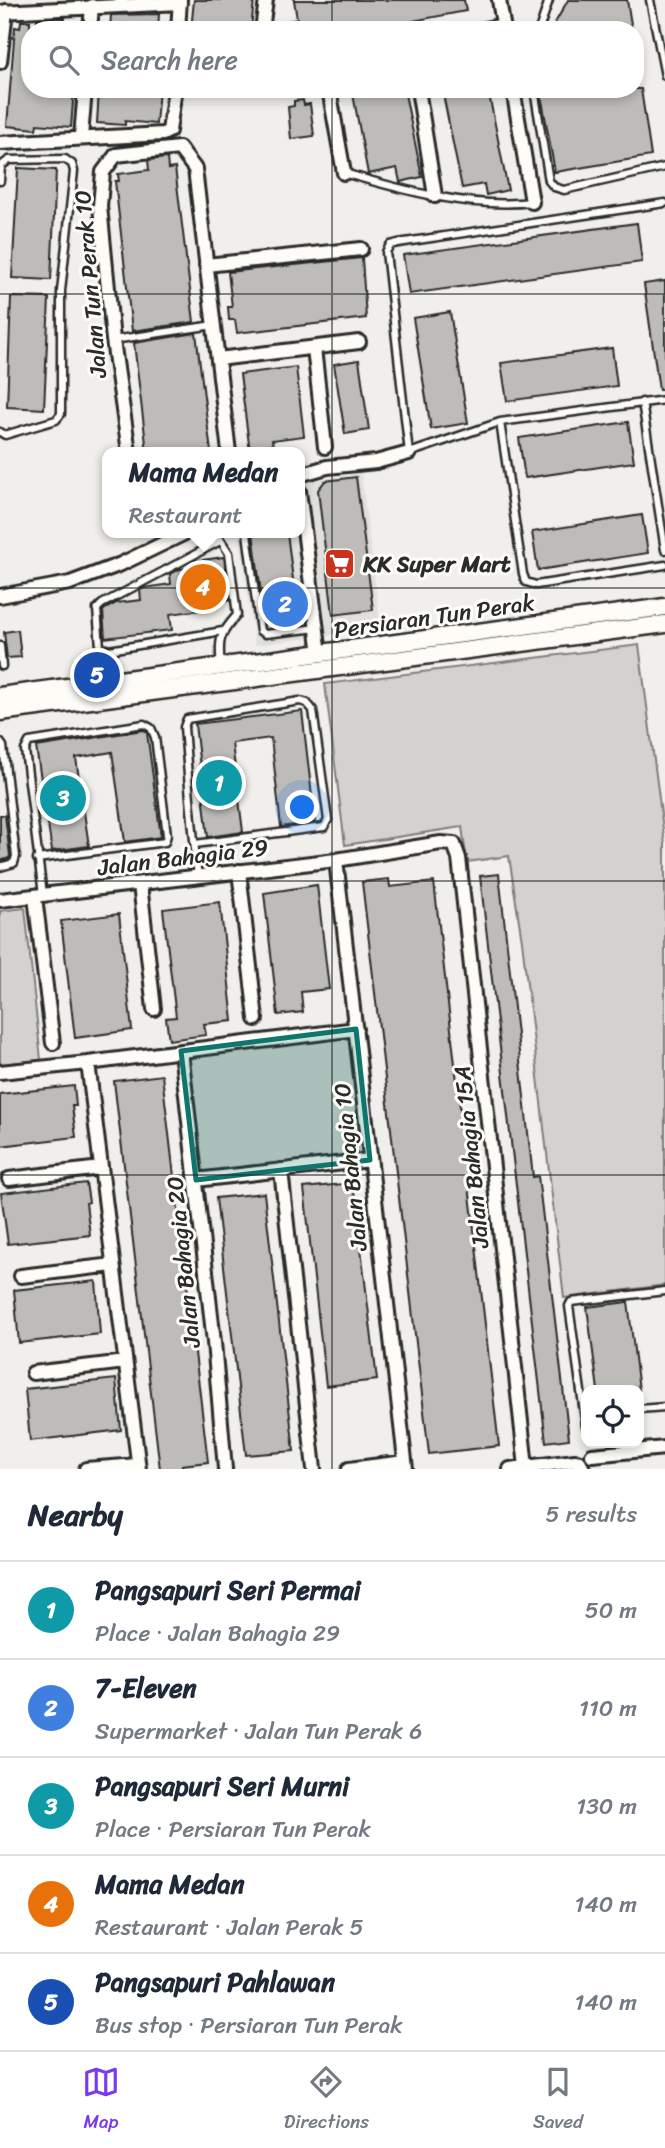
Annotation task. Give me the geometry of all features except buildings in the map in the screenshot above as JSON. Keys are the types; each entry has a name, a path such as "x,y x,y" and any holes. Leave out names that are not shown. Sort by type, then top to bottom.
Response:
{"street":[{"path":"263,21 266,0"},
{"path":"499,0 502,21"},
{"path":"0,62 3,11 180,2 179,21"},
{"path":"91,21 92,6"},
{"path":"81,137 84,98"},
{"path":"0,143 163,134 169,131 172,122 174,98"},
{"path":"331,98 344,173"},
{"path":"419,98 435,196"},
{"path":"515,98 532,202"},
{"name":"Jalan Tun Perak 10","path":"128,447 113,340 100,206 103,172 116,155 179,148 195,169 228,447"},
{"path":"206,265 361,248"},
{"path":"218,359 359,342"},
{"path":"314,348 326,447"},
{"path":"305,473 327,467 376,462 409,453"},
{"path":"0,596 70,583 121,564 175,538"},
{"path":"305,538 320,654"},
{"name":"Persiaran Tun Perak","path":"0,696 665,607"},
{"name":"Persiaran Tun Perak","path":"0,712 665,624"},
{"name":"Jalan Bahagia 29","path":"0,901 336,860 441,843 454,844"},
{"name":"Jalan Bahagia 15A","path":"454,844 459,858 526,1467"},
{"name":"Jalan Bahagia 10","path":"336,860 405,1466"},
{"path":"239,871 256,1019"},
{"path":"140,884 154,1009"},
{"path":"39,896 53,1043"},
{"path":"0,1072 356,1029"},
{"name":"Jalan Bahagia 20","path":"181,1051 225,1469"},
{"path":"86,1469 138,1467 88,1063"},
{"path":"195,1180 370,1160"},
{"path":"9,1179 101,1168"},
{"path":"281,1170 314,1469"},
{"path":"20,1276 113,1265"},
{"path":"33,1373 125,1362"},
{"path":"591,1449 665,1448"},
{"path":"510,1469 582,1465"},
{"path":"349,1469 405,1466"}],"lane":[{"path":"542,21 549,0"},
{"path":"650,0 665,76"},
{"path":"535,98 549,181 554,187 564,190 665,167"},
{"path":"0,181 1,166 9,160 65,159 72,164 74,171 61,291 61,414 57,420 5,435 0,432"},
{"path":"344,173 435,196 509,205 532,202"},
{"path":"665,203 390,245 386,252 409,453 500,422 665,400"},
{"path":"113,340 214,326"},
{"path":"642,402 665,550"},
{"path":"500,422 518,548 527,582 536,584 665,565"},
{"path":"218,538 229,553 237,615 223,631 218,644 221,667"},
{"path":"248,538 260,631 265,634 317,628"},
{"path":"220,541 97,609 100,647 109,650 223,631"},
{"path":"0,646 2,666"},
{"path":"195,844 324,827 328,820 313,710 307,703 300,701 187,719 184,727 198,877"},
{"path":"37,859 165,842 167,835 155,737 151,728 144,724 29,742 25,750 39,896"},
{"path":"0,742 3,747 16,856 14,863 0,867"},
{"path":"581,1387 569,1306 571,1302 665,1291"},
{"path":"644,1409 665,1407"}],"highlighted area":[{"path":"356,1029 370,1160 196,1180 181,1051"}],"shaded area":[{"path":"361,473 381,629 255,645 240,538 305,538 305,482"},
{"path":"639,645 665,844 665,1285 564,1298 522,941 509,856 467,862 462,827 345,845 325,684"},
{"path":"25,908 41,1060 0,1064 0,911"},
{"path":"349,1037 362,1155 196,1175 184,1058"}],"place":[{"name":"KK Super Mart","path":"340,564"},
{"name":"Mama Medan","path":"203,587"},
{"name":"7-Eleven","path":"285,604"},
{"name":"Pangsapuri Pahlawan","path":"97,675"},
{"name":"Pangsapuri Seri Permai","path":"219,783"},
{"name":"Pangsapuri Seri Murni","path":"63,798"}]}
